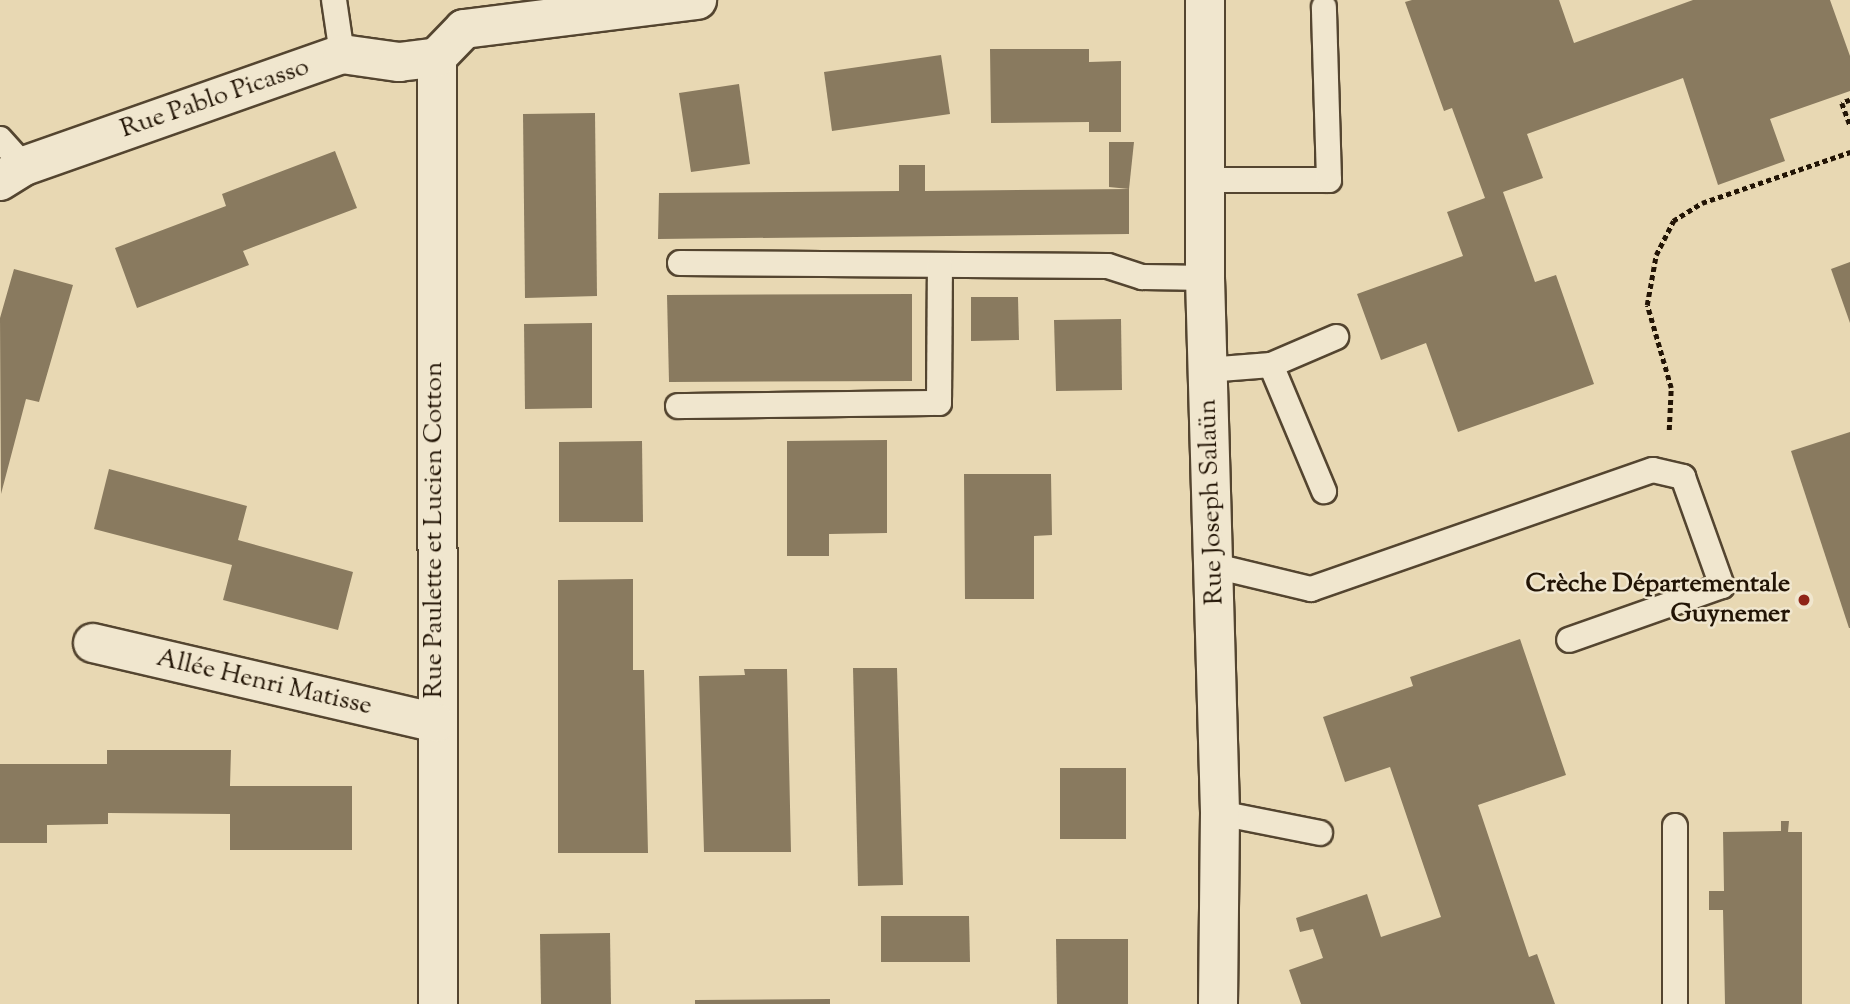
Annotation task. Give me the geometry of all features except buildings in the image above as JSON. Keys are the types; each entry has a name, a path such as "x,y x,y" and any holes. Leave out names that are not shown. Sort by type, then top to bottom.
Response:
{"street":[{"path":"437,57 464,29 697,0"},
{"name":"Rue Joseph Salaün","path":"1205,0 1205,278 1220,813 1218,1004"},
{"name":"Rue Pablo Picasso","path":"8,162 342,54 399,62 437,57"},
{"name":"Rue Paulette et Lucien Cotton","path":"437,57 438,1004"},
{"name":"Allée Henri Matisse","path":"93,643 436,723"}],"lane":[{"path":"334,0 342,54"},
{"path":"1204,180 1329,180 1324,7"},
{"path":"680,263 1108,266 1142,277 1205,278"},
{"path":"678,406 939,403 940,265"},
{"path":"1208,370 1271,365 1336,337"},
{"path":"1271,365 1324,491"},
{"path":"1215,566 1311,589 1653,470 1683,477 1722,586 1569,640"},
{"path":"1220,813 1320,833"},
{"path":"1675,826 1675,1004"}],"path":[{"path":"1850,100 1842,103 1850,125"},
{"path":"1666,473 1671,388 1647,305 1656,255 1672,221 1702,203 1850,152"}],"place":[{"name":"Crèche Départementale Guynemer","path":"1804,600"}]}
